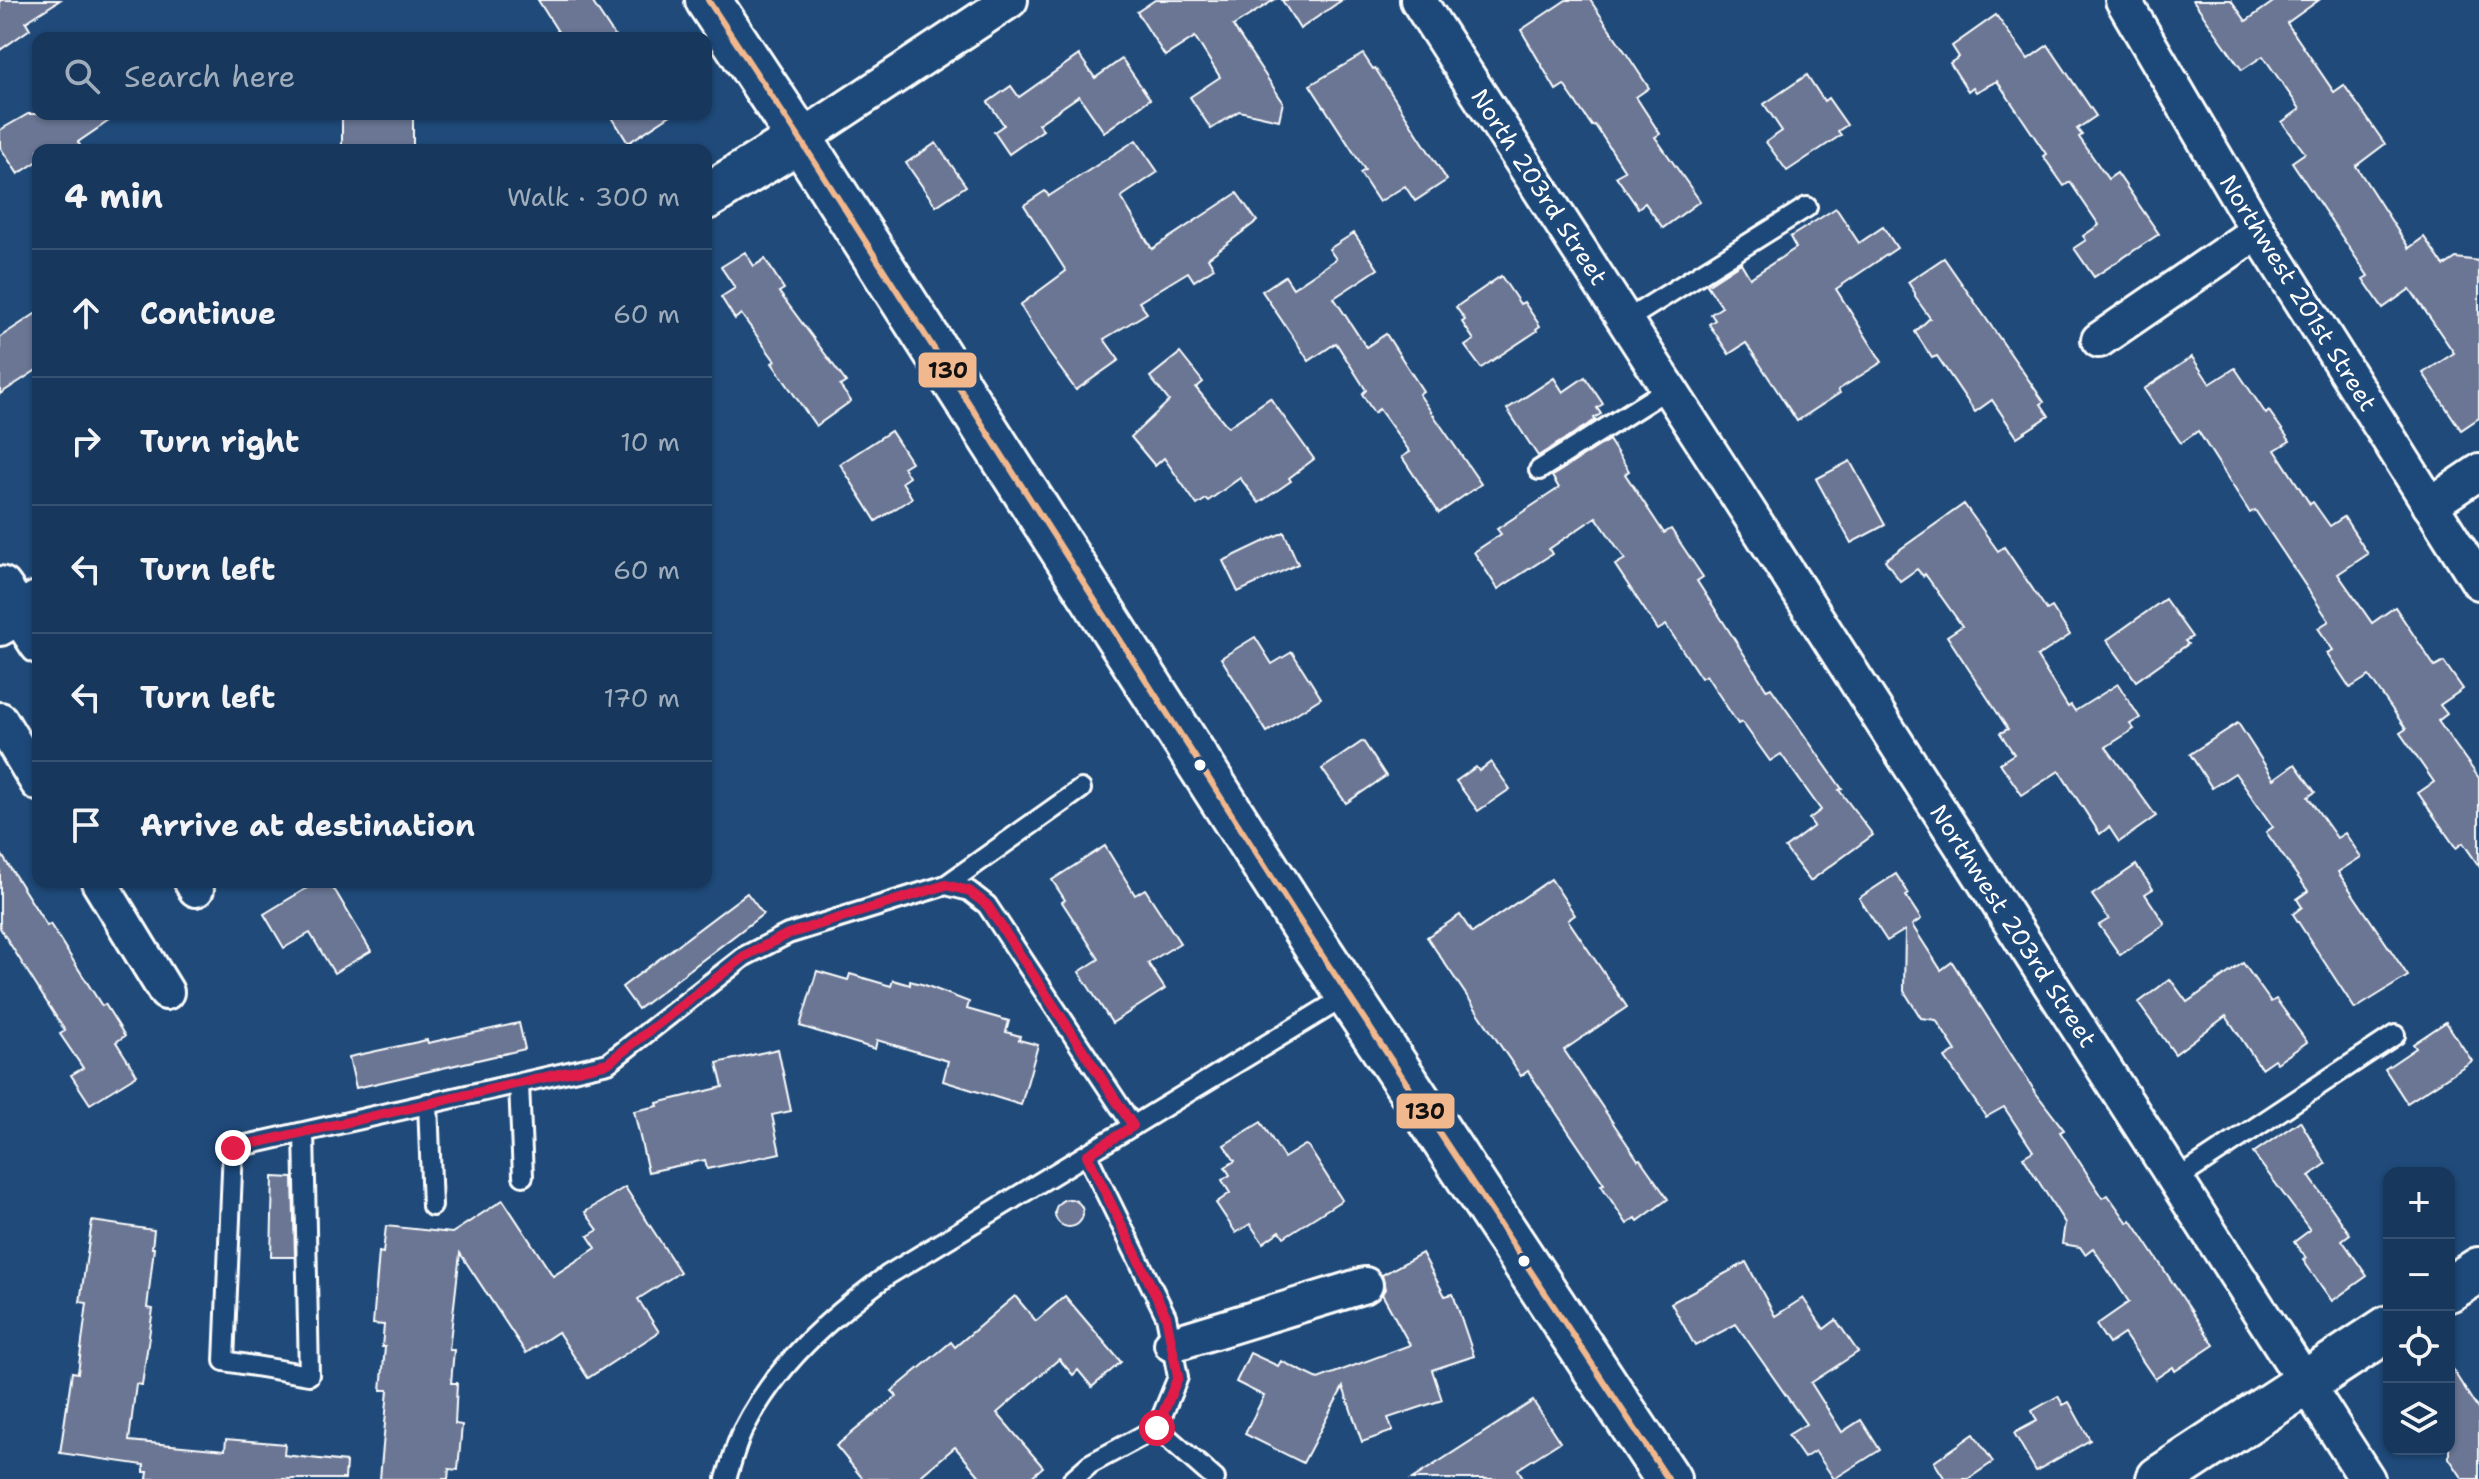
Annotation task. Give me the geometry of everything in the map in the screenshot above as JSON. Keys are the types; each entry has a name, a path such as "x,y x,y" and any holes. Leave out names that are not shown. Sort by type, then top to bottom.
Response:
{"street":[{"path":"708,0 1314,943 1668,1479"},
{"path":"712,193 1010,0"},
{"name":"North 203rd Street","path":"1418,0 1664,381"},
{"name":"Northwest 201st Street","path":"2123,0 2258,231 2479,582"},
{"path":"2099,340 2258,231"},
{"name":"Northwest 203rd Street","path":"1664,381 2367,1479"},
{"path":"2430,505 2479,472"},
{"path":"0,720 32,773"},
{"path":"103,888 166,992"},
{"path":"2455,1285 2479,1270"},
{"path":"1172,1344 1365,1285"},
{"path":"2159,1479 2383,1332"}],"lane":[{"path":"1625,321 1807,207"},
{"path":"1539,470 1664,381"},
{"path":"304,1132 309,1375 224,1361 233,1148 608,1063 745,956 788,934 946,885 1081,789"},
{"path":"946,885 969,891 987,905 1133,1126"},
{"path":"726,1479 742,1433 779,1371 835,1313 888,1275 1348,995"},
{"path":"2176,1180 2395,1035"},
{"path":"519,1084 523,1176"},
{"path":"428,1103 432,1206"},
{"path":"1073,1479 1090,1464 1157,1428 1178,1377 1166,1316 1087,1155"},
{"path":"1157,1428 1215,1479"}],"building":[{"path":"0,0 60,0 26,22 30,29 0,50"},
{"path":"538,0 591,0 612,32 558,32"},
{"path":"1155,0 1274,0 1233,26 1283,102 1279,120 1239,111 1211,129 1190,97 1220,77 1195,37 1165,56 1137,12"},
{"path":"1282,0 1342,0 1300,29"},
{"path":"1566,0 1590,0 1630,59 1649,88 1636,97 1660,134 1655,137 1700,201 1663,228 1645,203 1638,208 1616,176 1625,171 1595,125 1592,126 1564,85 1556,90 1521,30"},
{"path":"2193,0 2231,0 2246,21 2276,0 2319,0 2287,23 2334,92 2344,85 2385,144 2356,166 2409,248 2424,237 2444,266 2456,258 2479,261 2479,418 2461,430 2423,373 2454,353 2410,289 2383,308 2363,279 2368,276 2292,162 2305,153 2282,122 2300,109 2263,56 2242,70"},
{"path":"1996,15 2028,59 2048,45 2096,116 2077,129 2082,135 2079,137 2108,179 2117,173 2159,234 2094,277 2074,248 2086,240 2083,236 2099,225 2070,182 2064,186 1997,81 1976,92 1973,87 1968,91 1950,63 1959,57 1952,46"},
{"path":"1363,54 1447,180 1415,201 1405,186 1379,202 1360,173 1365,170 1310,85"},
{"path":"1079,55 1095,78 1122,59 1150,99 1104,132 1079,96 1038,124 1043,130 1009,154 994,132 1004,125 988,102 1011,86 1019,97"},
{"path":"1807,75 1824,101 1828,98 1847,125 1838,131 1841,135 1787,171 1766,142 1782,131 1764,104"},
{"path":"28,114 32,114 32,120 110,120 79,144 32,144 32,165 18,174 0,147 0,130"},
{"path":"342,120 413,120 413,144 342,144"},
{"path":"614,120 663,120 628,143"},
{"path":"1136,140 1158,172 1121,197 1152,249 1237,193 1257,221 1208,258 1214,268 1194,281 1188,272 1139,302 1147,313 1104,339 1119,360 1076,390 1020,305 1066,271 1024,205 1045,191 1049,196"},
{"path":"936,143 966,186 936,206 906,163"},
{"path":"1836,208 1859,243 1883,227 1897,248 1836,289 1882,362 1797,421 1746,343 1729,354 1709,324 1715,320 1711,314 1722,307 1707,285 1741,263 1750,278 1796,248 1790,237"},
{"path":"1354,233 1378,269 1334,298 1366,347 1386,334 1423,391 1419,394 1481,484 1439,513 1402,457 1410,452 1379,409 1374,413 1362,394 1366,390 1336,343 1309,361 1262,291 1285,276 1293,288 1336,259 1329,249"},
{"path":"745,252 754,266 765,259 784,289 779,292 846,382 840,386 851,401 816,426 741,314 735,319 721,297 735,288 721,267"},
{"path":"1944,258 2044,402 2041,404 2049,416 2017,437 1992,400 1975,412 1937,356 1932,358 1915,332 1930,318 1908,282"},
{"path":"1501,276 1540,326 1481,368 1465,346 1474,340 1456,307"},
{"path":"32,316 32,373 0,394 0,337"},
{"path":"1180,353 1203,382 1196,388 1228,427 1270,398 1314,459 1289,478 1291,481 1259,503 1240,478 1208,501 1206,499 1197,505 1164,458 1155,466 1131,437 1169,401 1150,377"},
{"path":"2192,357 2210,384 2235,368 2266,414 2269,411 2290,441 2275,450 2310,504 2313,502 2330,526 2344,517 2368,554 2338,574 2372,623 2395,607 2435,667 2444,662 2463,689 2440,705 2447,714 2438,721 2479,778 2479,866 2463,843 2456,848 2418,793 2434,782 2400,733 2406,729 2369,676 2350,688 2327,653 2333,650 2318,628 2329,621 2255,510 2250,513 2198,431 2181,443 2144,389"},
{"path":"1585,377 1603,404 1597,408 1601,414 1538,456 1507,409 1554,378 1563,392"},
{"path":"891,431 911,462 903,467 909,477 902,482 912,498 876,521 840,464"},
{"path":"1609,440 1629,471 1625,474 1664,533 1671,529 1703,577 1697,581 1767,690 1771,688 1873,835 1810,881 1785,848 1814,826 1809,819 1821,810 1781,754 1770,761 1742,722 1738,724 1706,675 1701,678 1666,625 1658,630 1615,565 1625,559 1596,517 1549,549 1552,554 1498,589 1474,552 1501,534 1497,529 1559,488 1552,476"},
{"path":"1850,461 1885,525 1851,543 1816,479"},
{"path":"1964,504 1998,551 2004,547 2047,610 2052,607 2070,635 2037,657 2068,707 2071,705 2075,711 2118,684 2140,718 2130,724 2134,729 2106,747 2156,816 2119,842 2109,827 2100,834 2059,771 2022,795 2000,763 2014,754 2000,733 2008,729 1947,636 1962,626 1925,574 1923,576 1917,569 1900,581 1885,560"},
{"path":"1284,532 1298,564 1238,592 1223,561"},
{"path":"2165,599 2192,637 2185,641 2188,644 2136,681 2107,640"},
{"path":"1255,637 1272,664 1292,652 1321,698 1267,732 1221,658"},
{"path":"2238,723 2274,779 2295,764 2315,792 2308,797 2337,838 2345,833 2361,857 2338,872 2408,976 2355,1009 2293,914 2302,907 2297,899 2308,891 2266,832 2273,827 2235,773 2212,788 2190,754"},
{"path":"1363,741 1386,776 1346,803 1322,769"},
{"path":"1491,762 1510,789 1478,811 1456,781 1476,767 1479,771"},
{"path":"1105,846 1135,895 1145,889 1180,943 1148,963 1165,989 1112,1023 1079,972 1099,959 1062,902 1065,900 1052,880"},
{"path":"0,852 47,926 50,924 102,1006 105,1004 125,1036 116,1042 137,1075 90,1104 71,1075 83,1068 60,1034 65,1031 0,928"},
{"path":"2136,865 2153,889 2145,894 2165,924 2120,955 2099,925 2109,919 2092,895"},
{"path":"1896,874 1921,919 1912,925 1941,970 1952,962 2036,1093 2064,1130 2060,1132 2103,1198 2108,1195 2128,1223 2131,1220 2214,1345 2175,1371 2173,1367 2155,1379 2124,1334 2109,1344 2096,1325 2129,1302 2093,1248 2085,1254 2080,1247 2062,1244 2065,1223 2023,1157 2033,1151 2004,1107 1986,1117 1945,1058 1956,1051 1936,1020 1921,1018 1904,991 1905,930 1887,941 1859,898"},
{"path":"1551,879 1575,915 1568,920 1627,1007 1564,1050 1668,1199 1638,1221 1636,1218 1627,1224 1601,1185 1604,1184 1528,1071 1521,1076 1427,937 1460,915 1472,933"},
{"path":"307,888 332,888 371,951 334,973 310,933 284,948 264,914"},
{"path":"747,893 763,914 638,1009 622,987"},
{"path":"2243,963 2271,1002 2276,999 2307,1042 2277,1063 2274,1059 2261,1068 2226,1016 2175,1054 2138,1003 2170,979 2187,1002"},
{"path":"817,971 848,980 850,974 891,986 893,980 910,985 910,981 969,1002 967,1009 1009,1021 1006,1032 1020,1036 1019,1040 1038,1045 1021,1105 943,1081 948,1061 877,1040 875,1049 800,1026"},
{"path":"2446,1022 2472,1061 2407,1103 2385,1069 2416,1048 2413,1044"},
{"path":"519,1023 525,1049 356,1088 349,1057"},
{"path":"778,1049 791,1111 772,1115 780,1153 707,1169 705,1160 648,1172 634,1111 723,1087 717,1063"},
{"path":"2300,1121 2326,1164 2309,1176 2350,1234 2342,1240 2367,1276 2332,1301 2294,1242 2310,1230 2253,1153"},
{"path":"1261,1122 1284,1158 1308,1146 1342,1200 1284,1237 1280,1231 1263,1243 1250,1224 1236,1233 1216,1203 1230,1193 1222,1180 1230,1175 1225,1167 1235,1161 1224,1145"},
{"path":"273,1177 293,1178 295,1257 271,1257"},
{"path":"625,1187 680,1272 638,1299 659,1332 588,1378 558,1332 526,1353 460,1253 449,1350 454,1350 451,1383 457,1383 455,1424 462,1425 458,1470 449,1469 448,1479 380,1479 388,1390 381,1390 384,1325 373,1324 379,1252 383,1253 386,1226 452,1233 503,1200 553,1276 596,1248 588,1236 598,1230 585,1212"},
{"path":"1069,1199 1079,1203 1083,1213 1079,1223 1069,1227 1059,1223 1055,1213 1059,1203"},
{"path":"92,1221 154,1230 147,1308 153,1309 142,1385 136,1384 129,1441 225,1450 226,1439 285,1444 284,1455 346,1462 345,1479 147,1479 148,1472 144,1472 144,1465 60,1453 72,1372 78,1373 87,1303 80,1302"},
{"path":"1422,1253 1445,1296 1453,1294 1474,1356 1432,1370 1442,1400 1388,1418 1393,1431 1362,1442 1343,1387 1303,1463 1245,1434 1264,1396 1236,1382 1250,1353 1278,1366 1281,1361 1318,1379 1410,1345 1382,1294 1385,1289 1382,1275"},
{"path":"1746,1262 1775,1316 1803,1298 1824,1329 1836,1320 1858,1352 1811,1383 1842,1432 1861,1420 1880,1450 1834,1479 1815,1451 1804,1458 1788,1435 1806,1424 1736,1324 1695,1346 1671,1303"},
{"path":"1015,1296 1036,1321 1065,1296 1121,1362 1092,1387 1078,1370 1073,1375 1059,1359 997,1413 1043,1467 1029,1479 982,1479 955,1447 917,1479 863,1479 836,1446 897,1396 892,1391 951,1342 955,1347"},
{"path":"2455,1373 2479,1411 2479,1479 2463,1479 2449,1455 2455,1455"},
{"path":"2058,1396 2063,1405 2069,1402 2090,1440 2036,1471 2014,1433 2037,1421 2032,1411"},
{"path":"1533,1401 1560,1442 1518,1469 1524,1479 1412,1479"},
{"path":"1974,1434 1993,1462 1968,1479 1945,1479 1934,1462"}],"transit line":[{"name":"130","path":"708,0 1314,943 1668,1479"}],"route":[{"path":"233,1148 608,1063 745,956 788,934 946,885 969,891 987,905 1133,1126 1087,1155 1166,1316 1178,1377 1157,1428"}]}
